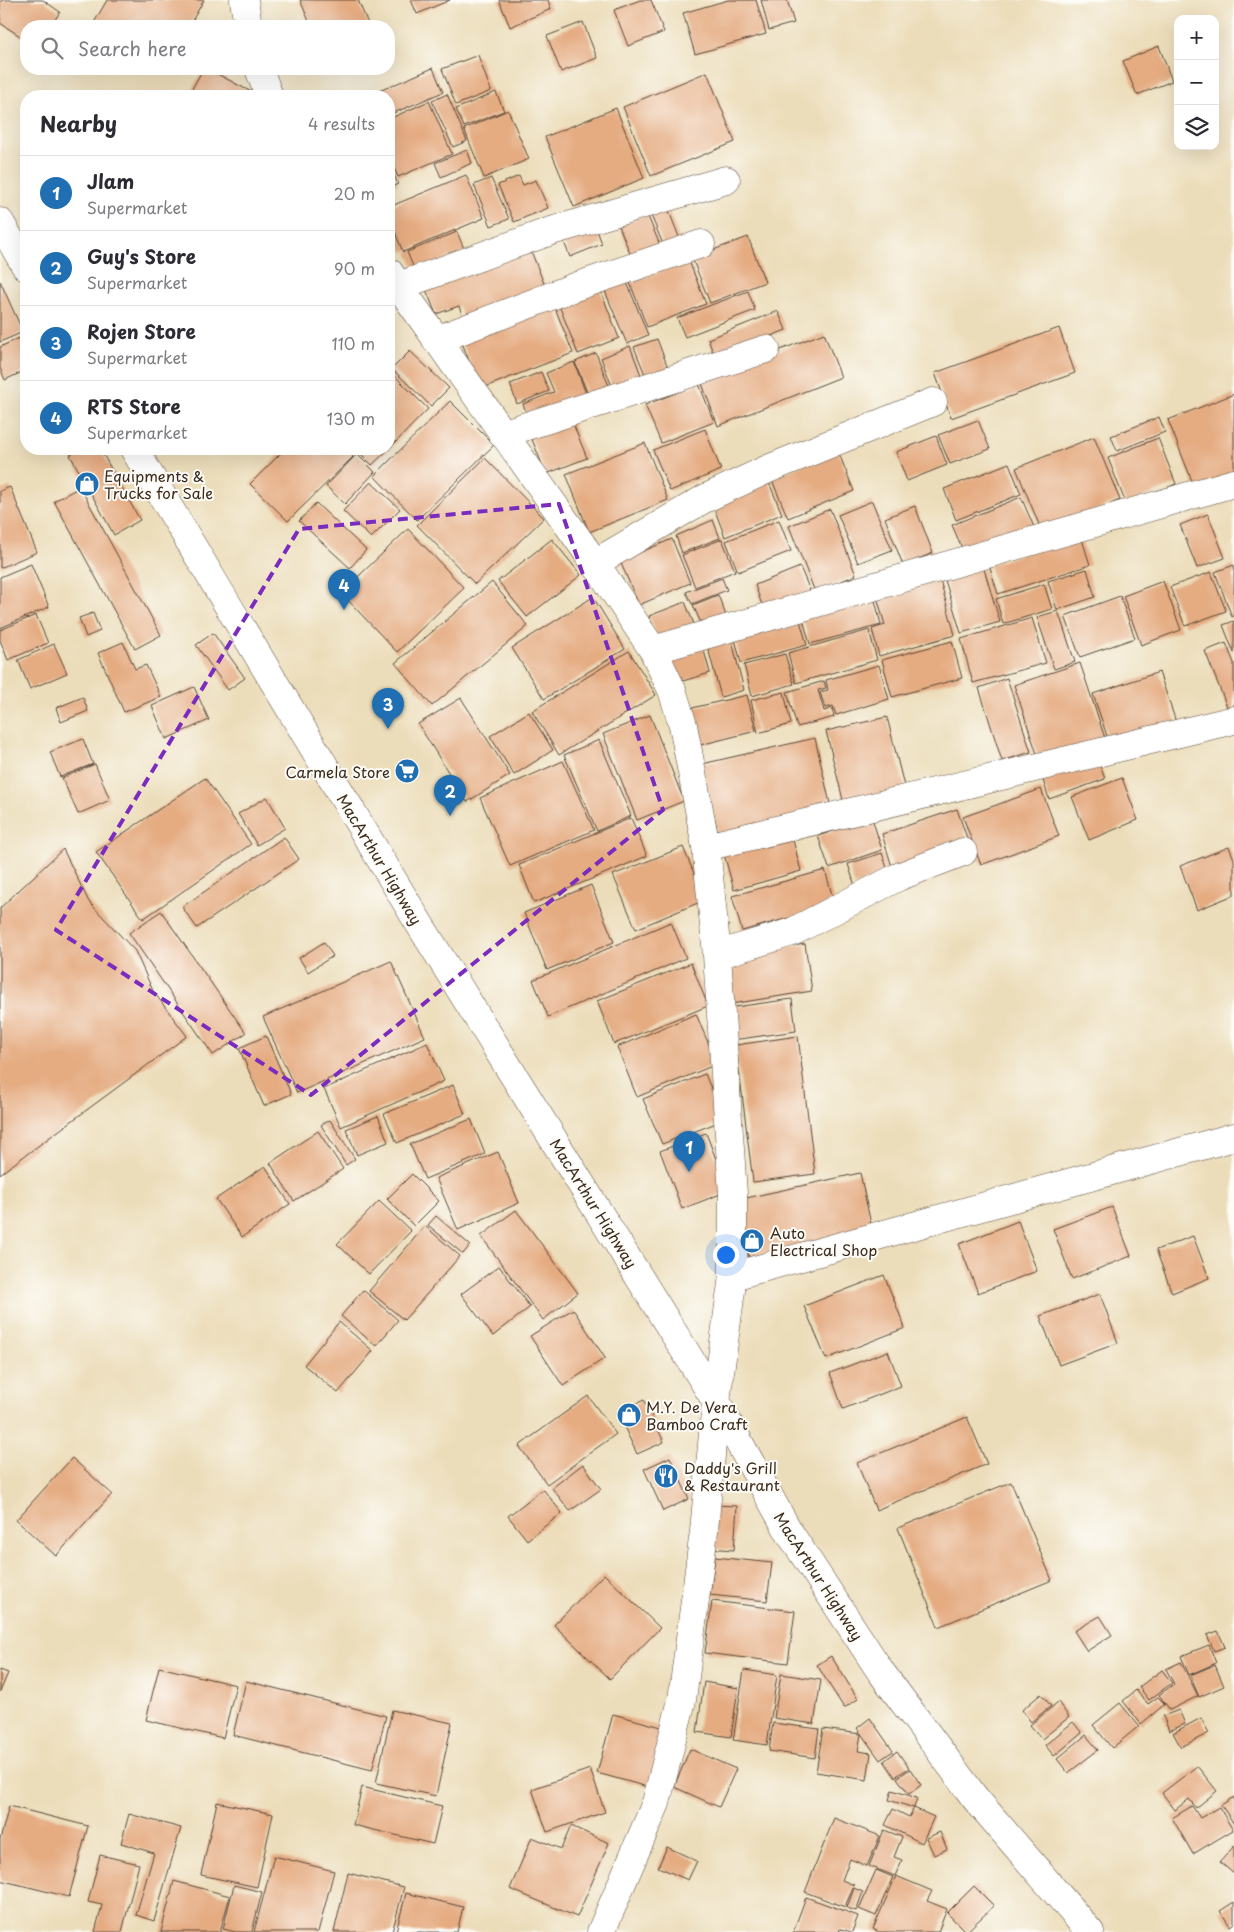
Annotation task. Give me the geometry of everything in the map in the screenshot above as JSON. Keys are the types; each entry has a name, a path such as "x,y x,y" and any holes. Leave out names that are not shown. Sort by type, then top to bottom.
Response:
{"main road":[{"path":"244,0 247,20"},
{"path":"261,75 267,90"},
{"path":"395,279 726,180"},
{"path":"0,222 20,257"},
{"path":"436,340 572,288 702,244"},
{"path":"395,280 595,563 653,650 672,690 683,724 706,847 718,955 733,1194 733,1276 716,1401 704,1531 682,1700 656,1803 601,1932"},
{"path":"502,434 766,348"},
{"path":"595,563 704,499 752,476 933,402"},
{"name":"MacArthur Highway","path":"138,455 417,920 716,1401 788,1532 881,1672 975,1798 1087,1930"},
{"path":"653,650 1234,483"},
{"path":"706,847 1234,720"},
{"path":"718,955 792,932 898,877 963,852"},
{"path":"733,1276 1234,1138"}],"highlighted area":[{"path":"559,504 663,810 311,1095 56,930 299,529"}],"building":[{"path":"2,0 43,0 60,12 55,20 20,20 20,36 0,23 0,2"},
{"path":"107,0 204,0 192,20 95,20"},
{"path":"300,0 358,0 366,20 308,20"},
{"path":"411,0 450,0 417,14"},
{"path":"499,0 548,0 551,9 510,27"},
{"path":"640,0 651,0 664,32 628,46 614,10"},
{"path":"728,0 756,0 766,34 695,54 683,13"},
{"path":"761,0 787,0 794,23 769,30"},
{"path":"583,22 597,58 561,72 547,36"},
{"path":"1159,46 1172,81 1137,95 1123,61"},
{"path":"478,55 491,91 456,105 442,69"},
{"path":"433,68 443,92 395,112 395,90 381,90"},
{"path":"707,72 735,142 651,176 623,107"},
{"path":"200,75 219,75 248,90 191,90"},
{"path":"496,92 504,111 464,127 456,109"},
{"path":"447,94 467,141 453,147 432,101"},
{"path":"429,101 452,154 398,177 395,170 395,116"},
{"path":"616,108 644,178 574,207 545,137"},
{"path":"508,110 529,159 484,178 464,129"},
{"path":"467,150 472,163 441,177 435,163"},
{"path":"466,175 484,218 403,252 395,232 395,205"},
{"path":"519,176 523,185 536,180 548,208 514,222 498,185"},
{"path":"491,178 509,219 491,226 474,185"},
{"path":"667,206 681,242 665,249 650,213"},
{"path":"647,214 662,250 633,261 619,226"},
{"path":"597,230 602,244 570,257 564,242"},
{"path":"457,232 465,251 415,271 407,252"},
{"path":"748,237 765,282 710,303 692,258"},
{"path":"529,246 547,291 465,323 459,306 436,314 425,287"},
{"path":"689,261 706,304 647,327 630,283"},
{"path":"624,275 648,335 627,344 602,284"},
{"path":"0,281 20,325 20,333 0,342"},
{"path":"598,284 619,338 578,354 557,300"},
{"path":"748,291 755,310 685,337 677,318"},
{"path":"553,303 573,353 480,389 461,340"},
{"path":"778,311 786,330 715,358 708,339"},
{"path":"1059,328 1075,373 951,418 935,373"},
{"path":"824,333 841,377 718,426 701,381"},
{"path":"20,338 20,373 5,380 0,368 0,347"},
{"path":"657,339 670,373 648,382 634,347"},
{"path":"630,346 644,383 615,394 601,358"},
{"path":"410,351 449,388 431,406 395,372 395,366"},
{"path":"596,353 611,391 590,400 575,362"},
{"path":"574,362 588,399 527,415 523,404 554,392 546,373"},
{"path":"541,372 549,391 517,404 510,384"},
{"path":"395,376 428,409 395,443"},
{"path":"699,384 714,422 661,443 645,405"},
{"path":"1234,394 1234,475 1196,491 1168,420"},
{"path":"450,401 494,445 417,520 374,476"},
{"path":"570,416 587,458 546,474 529,432"},
{"path":"1159,417 1165,432 1117,451 1111,436"},
{"path":"978,420 990,449 950,464 938,435"},
{"path":"705,429 721,470 670,491 653,450"},
{"path":"936,436 947,465 907,481 896,452"},
{"path":"1094,437 1120,500 1042,532 1016,468"},
{"path":"1158,438 1176,484 1126,504 1108,458"},
{"path":"645,443 668,500 589,532 566,474"},
{"path":"838,451 854,491 788,518 771,478"},
{"path":"70,455 103,455 140,520 114,535"},
{"path":"279,455 351,455 353,457 288,521 250,484"},
{"path":"356,455 375,472 345,504 326,486"},
{"path":"362,455 383,455 372,465"},
{"path":"485,458 544,518 475,584 417,525"},
{"path":"1009,463 1021,494 956,520 944,489"},
{"path":"768,480 782,514 725,537 712,503"},
{"path":"371,482 400,509 371,538 343,511"},
{"path":"10,487 37,552 0,568 0,491"},
{"path":"80,487 161,635 135,649 54,501"},
{"path":"1021,497 1034,527 965,555 952,525"},
{"path":"872,501 892,550 858,563 838,515"},
{"path":"316,503 366,550 350,568 299,521"},
{"path":"915,506 933,553 903,565 885,518"},
{"path":"830,509 856,575 815,592 789,526"},
{"path":"1208,514 1225,558 1197,568 1180,525"},
{"path":"713,520 720,538 682,553 676,536"},
{"path":"779,520 791,551 738,572 726,541"},
{"path":"408,529 464,588 397,652 341,593"},
{"path":"1081,536 1090,565 998,594 989,565"},
{"path":"552,539 581,575 527,617 498,581"},
{"path":"672,539 690,583 639,605 620,561"},
{"path":"722,539 735,571 695,587 682,555"},
{"path":"31,564 49,607 0,628 0,577"},
{"path":"1234,565 1234,616 1232,617 1215,572"},
{"path":"800,567 811,593 764,611 755,585"},
{"path":"984,569 1000,622 961,633 945,580"},
{"path":"1087,569 1095,597 1057,610 1048,581"},
{"path":"1211,572 1226,611 1185,626 1170,587"},
{"path":"722,578 727,590 692,604 686,592"},
{"path":"940,580 955,635 879,656 872,629 885,625 877,597"},
{"path":"1163,581 1181,630 1141,645 1123,596"},
{"path":"492,582 528,626 432,706 395,663"},
{"path":"1044,584 1052,609 1003,624 996,599"},
{"path":"718,595 727,618 703,628 693,605"},
{"path":"874,596 881,625 810,644 802,616"},
{"path":"1120,596 1135,638 1080,657 1065,616"},
{"path":"593,597 625,649 544,699 512,648"},
{"path":"685,602 696,629 660,643 649,616"},
{"path":"1058,611 1075,662 1054,669 1037,617"},
{"path":"93,613 100,631 86,637 79,618"},
{"path":"36,615 48,643 8,660 0,640 0,630"},
{"path":"799,617 807,645 741,663 734,635"},
{"path":"1032,618 1046,663 973,683 961,639"},
{"path":"1234,621 1234,653 1223,625"},
{"path":"869,630 877,660 796,683 788,653"},
{"path":"213,633 245,678 228,690 196,645"},
{"path":"731,637 744,690 721,697 707,644"},
{"path":"952,641 962,678 892,697 882,660"},
{"path":"123,642 135,669 146,665 161,697 124,712 98,653"},
{"path":"702,643 710,673 676,683 668,652"},
{"path":"1226,643 1234,663 1234,710 1229,712 1205,651"},
{"path":"54,644 67,673 30,689 18,660"},
{"path":"629,651 656,695 559,755 532,711"},
{"path":"785,654 794,684 752,696 744,665"},
{"path":"1080,663 1105,738 1039,760 1014,685"},
{"path":"879,665 889,699 836,715 833,706 825,708 820,692 828,690 826,680"},
{"path":"1159,672 1176,722 1110,745 1093,694"},
{"path":"1007,678 1031,752 1002,761 979,688"},
{"path":"824,681 826,688 818,690 824,711 832,708 834,717 797,727 787,692"},
{"path":"194,687 209,720 166,739 152,706"},
{"path":"784,692 791,724 758,733 751,700"},
{"path":"747,695 756,731 700,745 692,708"},
{"path":"83,697 88,711 61,722 56,708"},
{"path":"461,698 510,775 467,802 418,724"},
{"path":"529,712 553,750 514,775 490,736"},
{"path":"650,715 684,801 637,820 603,734"},
{"path":"887,717 905,790 844,804 826,731"},
{"path":"815,738 831,808 718,833 702,764"},
{"path":"83,739 93,764 60,777 50,752"},
{"path":"599,740 631,816 597,831 564,755"},
{"path":"1097,757 1105,779 1049,799 1042,777"},
{"path":"563,761 594,830 510,866 480,798"},
{"path":"95,764 110,800 78,814 62,778"},
{"path":"205,778 251,844 143,919 96,852"},
{"path":"1122,778 1138,820 1089,840 1072,797"},
{"path":"1041,789 1059,836 981,865 963,817"},
{"path":"267,797 285,828 257,845 238,814"},
{"path":"957,809 969,844 893,870 882,834"},
{"path":"631,818 647,856 534,903 519,865"},
{"path":"872,818 882,850 829,868 818,836"},
{"path":"792,836 801,871 734,890 724,854"},
{"path":"284,837 299,859 197,928 182,907"},
{"path":"683,847 705,900 636,929 613,875"},
{"path":"1229,847 1234,859 1234,895 1197,910 1180,866"},
{"path":"63,849 89,902 135,951 153,991 187,1036 0,1174 0,908"},
{"path":"882,853 889,874 855,886 848,864"},
{"path":"825,870 835,905 742,931 732,896"},
{"path":"591,885 614,942 547,970 524,913"},
{"path":"161,911 246,1033 213,1055 129,933"},
{"path":"671,922 686,958 548,1017 533,980"},
{"path":"324,942 333,956 308,972 299,958"},
{"path":"805,944 812,991 731,1004 724,957"},
{"path":"391,961 425,1037 297,1093 263,1017"},
{"path":"691,963 708,1006 614,1044 597,1001"},
{"path":"792,999 796,1031 733,1040 728,1008"},
{"path":"696,1014 717,1064 637,1097 617,1047"},
{"path":"266,1036 291,1094 264,1106 239,1048"},
{"path":"798,1036 815,1174 753,1182 736,1045"},
{"path":"427,1043 444,1081 341,1127 324,1089"},
{"path":"705,1074 724,1120 662,1144 643,1099"},
{"path":"453,1085 465,1114 397,1143 384,1114"},
{"path":"378,1116 388,1142 357,1155 346,1129"},
{"path":"471,1119 485,1154 425,1179 410,1144"},
{"path":"330,1120 355,1159 346,1165 321,1125"},
{"path":"318,1131 343,1169 294,1201 270,1163"},
{"path":"706,1133 728,1191 682,1209 660,1151"},
{"path":"498,1152 519,1203 458,1230 436,1178"},
{"path":"265,1166 290,1204 242,1237 216,1199"},
{"path":"860,1173 872,1229 749,1257 737,1200"},
{"path":"412,1174 439,1201 414,1226 387,1199"},
{"path":"379,1201 411,1231 369,1274 337,1244"},
{"path":"1112,1207 1131,1256 1072,1279 1053,1229"},
{"path":"516,1210 578,1293 543,1320 481,1236"},
{"path":"436,1216 470,1245 463,1254 428,1225"},
{"path":"1018,1221 1037,1271 978,1293 959,1244"},
{"path":"425,1226 460,1256 404,1320 369,1291"},
{"path":"1193,1236 1209,1278 1172,1293 1156,1250"},
{"path":"499,1266 530,1307 493,1336 461,1294"},
{"path":"884,1275 905,1328 826,1359 804,1306"},
{"path":"363,1290 398,1320 376,1346 341,1316"},
{"path":"1100,1294 1118,1343 1059,1365 1040,1316"},
{"path":"573,1309 605,1358 563,1386 530,1336"},
{"path":"339,1322 373,1351 338,1393 304,1365"},
{"path":"888,1351 901,1386 843,1409 830,1373"},
{"path":"588,1396 616,1434 547,1484 519,1446"},
{"path":"644,1400 664,1442 637,1454 617,1412"},
{"path":"967,1417 987,1464 876,1510 857,1463"},
{"path":"670,1457 689,1499 663,1511 644,1469"},
{"path":"72,1458 112,1494 56,1556 16,1520"},
{"path":"583,1464 601,1489 570,1511 552,1488"},
{"path":"1011,1482 1052,1580 938,1627 898,1528"},
{"path":"543,1489 562,1513 527,1540 508,1516"},
{"path":"713,1505 737,1506 734,1550 710,1548"},
{"path":"715,1557 772,1563 767,1601 710,1595"},
{"path":"604,1574 660,1628 610,1679 554,1625"},
{"path":"712,1601 795,1611 788,1663 705,1653"},
{"path":"1100,1616 1112,1635 1087,1651 1074,1631"},
{"path":"1218,1631 1225,1647 1214,1651 1207,1635"},
{"path":"1209,1645 1216,1663 1189,1675 1181,1656"},
{"path":"831,1656 858,1699 844,1708 817,1665"},
{"path":"1181,1662 1198,1696 1170,1710 1159,1695 1174,1684 1166,1669"},
{"path":"1215,1665 1224,1686 1199,1697 1190,1675"},
{"path":"159,1667 236,1685 223,1738 146,1720"},
{"path":"0,1670 8,1673 0,1692"},
{"path":"744,1670 777,1675 767,1745 733,1740"},
{"path":"1162,1670 1172,1683 1149,1700 1139,1687"},
{"path":"781,1674 821,1680 814,1724 774,1718"},
{"path":"246,1681 386,1716 372,1770 233,1735"},
{"path":"704,1682 738,1688 731,1737 697,1732"},
{"path":"1136,1690 1148,1704 1158,1697 1165,1704 1141,1724 1123,1701"},
{"path":"1041,1694 1051,1706 1031,1722 1022,1710"},
{"path":"1058,1702 1069,1717 1042,1739 1030,1725"},
{"path":"1120,1703 1139,1726 1112,1748 1093,1725"},
{"path":"392,1710 452,1723 436,1796 376,1783"},
{"path":"1179,1710 1185,1724 1169,1731 1163,1716"},
{"path":"613,1714 665,1728 648,1787 597,1773"},
{"path":"870,1718 893,1751 880,1760 857,1728"},
{"path":"1201,1718 1209,1733 1181,1747 1173,1733"},
{"path":"1073,1722 1082,1733 1054,1756 1045,1745"},
{"path":"773,1723 819,1729 815,1758 769,1751"},
{"path":"823,1729 861,1734 858,1751 871,1753 867,1780 816,1772"},
{"path":"1086,1735 1098,1750 1068,1773 1057,1759"},
{"path":"690,1749 736,1769 719,1807 674,1787"},
{"path":"897,1751 909,1768 895,1777 884,1761"},
{"path":"1197,1766 1217,1791 1196,1808 1189,1799 1175,1810 1162,1793"},
{"path":"590,1769 605,1812 547,1832 532,1789"},
{"path":"910,1769 921,1785 909,1794 897,1778"},
{"path":"362,1787 442,1806 433,1844 353,1825"},
{"path":"892,1790 917,1798 914,1808 889,1800"},
{"path":"1234,1797 1234,1824 1221,1805"},
{"path":"217,1802 273,1814 257,1887 201,1875"},
{"path":"9,1806 88,1826 69,1897 0,1880 0,1840"},
{"path":"1192,1806 1200,1818 1219,1807 1233,1830 1193,1854 1172,1818"},
{"path":"914,1808 934,1817 922,1843 885,1825 893,1809 909,1817"},
{"path":"129,1814 181,1828 154,1921 136,1915 154,1853 121,1843"},
{"path":"834,1818 880,1836 867,1866 850,1859 842,1880 854,1885 845,1907 805,1892"},
{"path":"571,1826 609,1843 577,1917 510,1889 532,1837 561,1849"},
{"path":"884,1830 902,1837 894,1857 902,1860 895,1876 869,1866"},
{"path":"940,1832 947,1849 934,1855 926,1838"},
{"path":"1234,1846 1234,1874 1220,1862"},
{"path":"667,1847 697,1861 688,1880 658,1867"},
{"path":"100,1855 139,1864 122,1932 95,1932 102,1905 88,1902"},
{"path":"274,1856 334,1871 318,1932 254,1932"},
{"path":"876,1870 893,1877 876,1916 859,1909"},
{"path":"348,1873 404,1887 392,1932 334,1932"},
{"path":"896,1876 932,1891 927,1901 947,1909 938,1932 879,1932 873,1929"},
{"path":"174,1881 230,1896 220,1932 161,1932"},
{"path":"234,1885 262,1892 252,1932 236,1932 223,1929"},
{"path":"974,1886 994,1906 966,1932 947,1913"},
{"path":"854,1888 863,1892 856,1911 847,1908"},
{"path":"406,1893 463,1907 457,1932 396,1932"},
{"path":"806,1897 858,1916 852,1932 840,1929 839,1932 793,1932"},
{"path":"1234,1902 1234,1923 1230,1926 1220,1911"}],"place":[{"name":"Equipments & Trucks for Sale","path":"87,484"},
{"name":"RTS Store","path":"344,610"},
{"name":"Rojen Store","path":"388,729"},
{"name":"Carmela Store","path":"407,771"},
{"name":"Guy's Store","path":"450,816"},
{"name":"Jlam","path":"689,1172"},
{"name":"Auto Electrical Shop","path":"752,1241"},
{"name":"M.Y. De Vera Bamboo Craft","path":"629,1415"},
{"name":"Daddy's Grill & Restaurant","path":"666,1476"}]}
